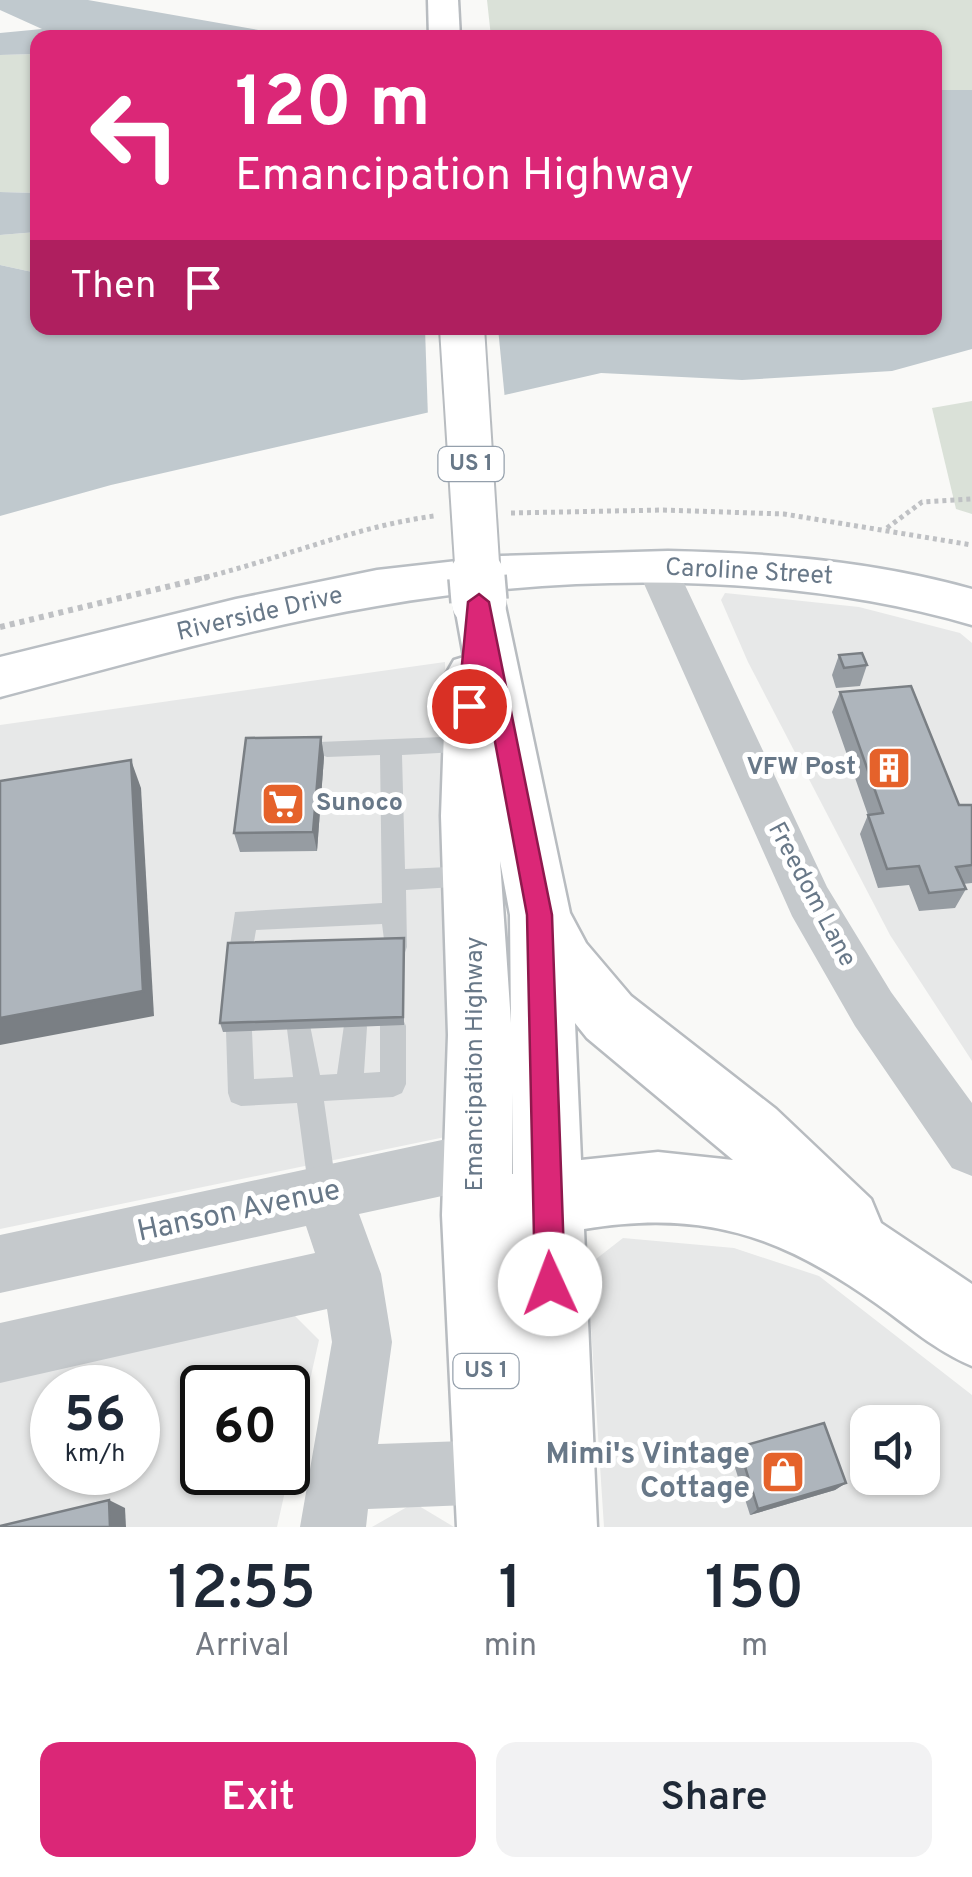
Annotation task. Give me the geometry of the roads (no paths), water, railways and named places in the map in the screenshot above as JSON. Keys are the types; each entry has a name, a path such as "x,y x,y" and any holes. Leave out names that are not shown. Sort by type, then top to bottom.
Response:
{"main road":[{"path":"443,0 445,30"},
{"name":"Emancipation Highway","path":"462,335 479,602 540,915 557,1527"},
{"name":"Caroline Street","path":"523,570 657,568 827,576 893,586 972,607"},
{"name":"Riverside Drive","path":"0,677 330,597 523,570"},
{"name":"Emancipation Highway","path":"479,602 468,746 480,1035 478,1188 495,1500"},
{"path":"540,915 564,962 609,1017 752,1132 890,1269 972,1329"},
{"name":"Hanson Avenue","path":"478,1188 548,1201 658,1186 707,1189 768,1202 821,1225 890,1269"}],"street":[{"name":"Freedom Lane","path":"657,568 809,901 873,1009 972,1149"},
{"name":"Hanson Avenue","path":"0,1264 324,1193 478,1188"},
{"path":"324,1193 352,1274 362,1342 337,1502 495,1500"},
{"path":"0,1352 352,1274"}],"lane":[{"path":"391,746 395,947"},
{"path":"327,748 468,746"},
{"path":"394,880 473,876"},
{"path":"242,952 244,920 298,927 353,924 394,913"},
{"path":"238,1031 242,1093 393,1084 393,1026"},
{"path":"350,1086 354,1027"},
{"path":"300,1029 324,1193"}],"place":[{"name":"VFW Post","path":"889,768"},
{"name":"Sunoco","path":"283,804"},
{"name":"Mimi's Vintage Cottage","path":"783,1472"}]}
